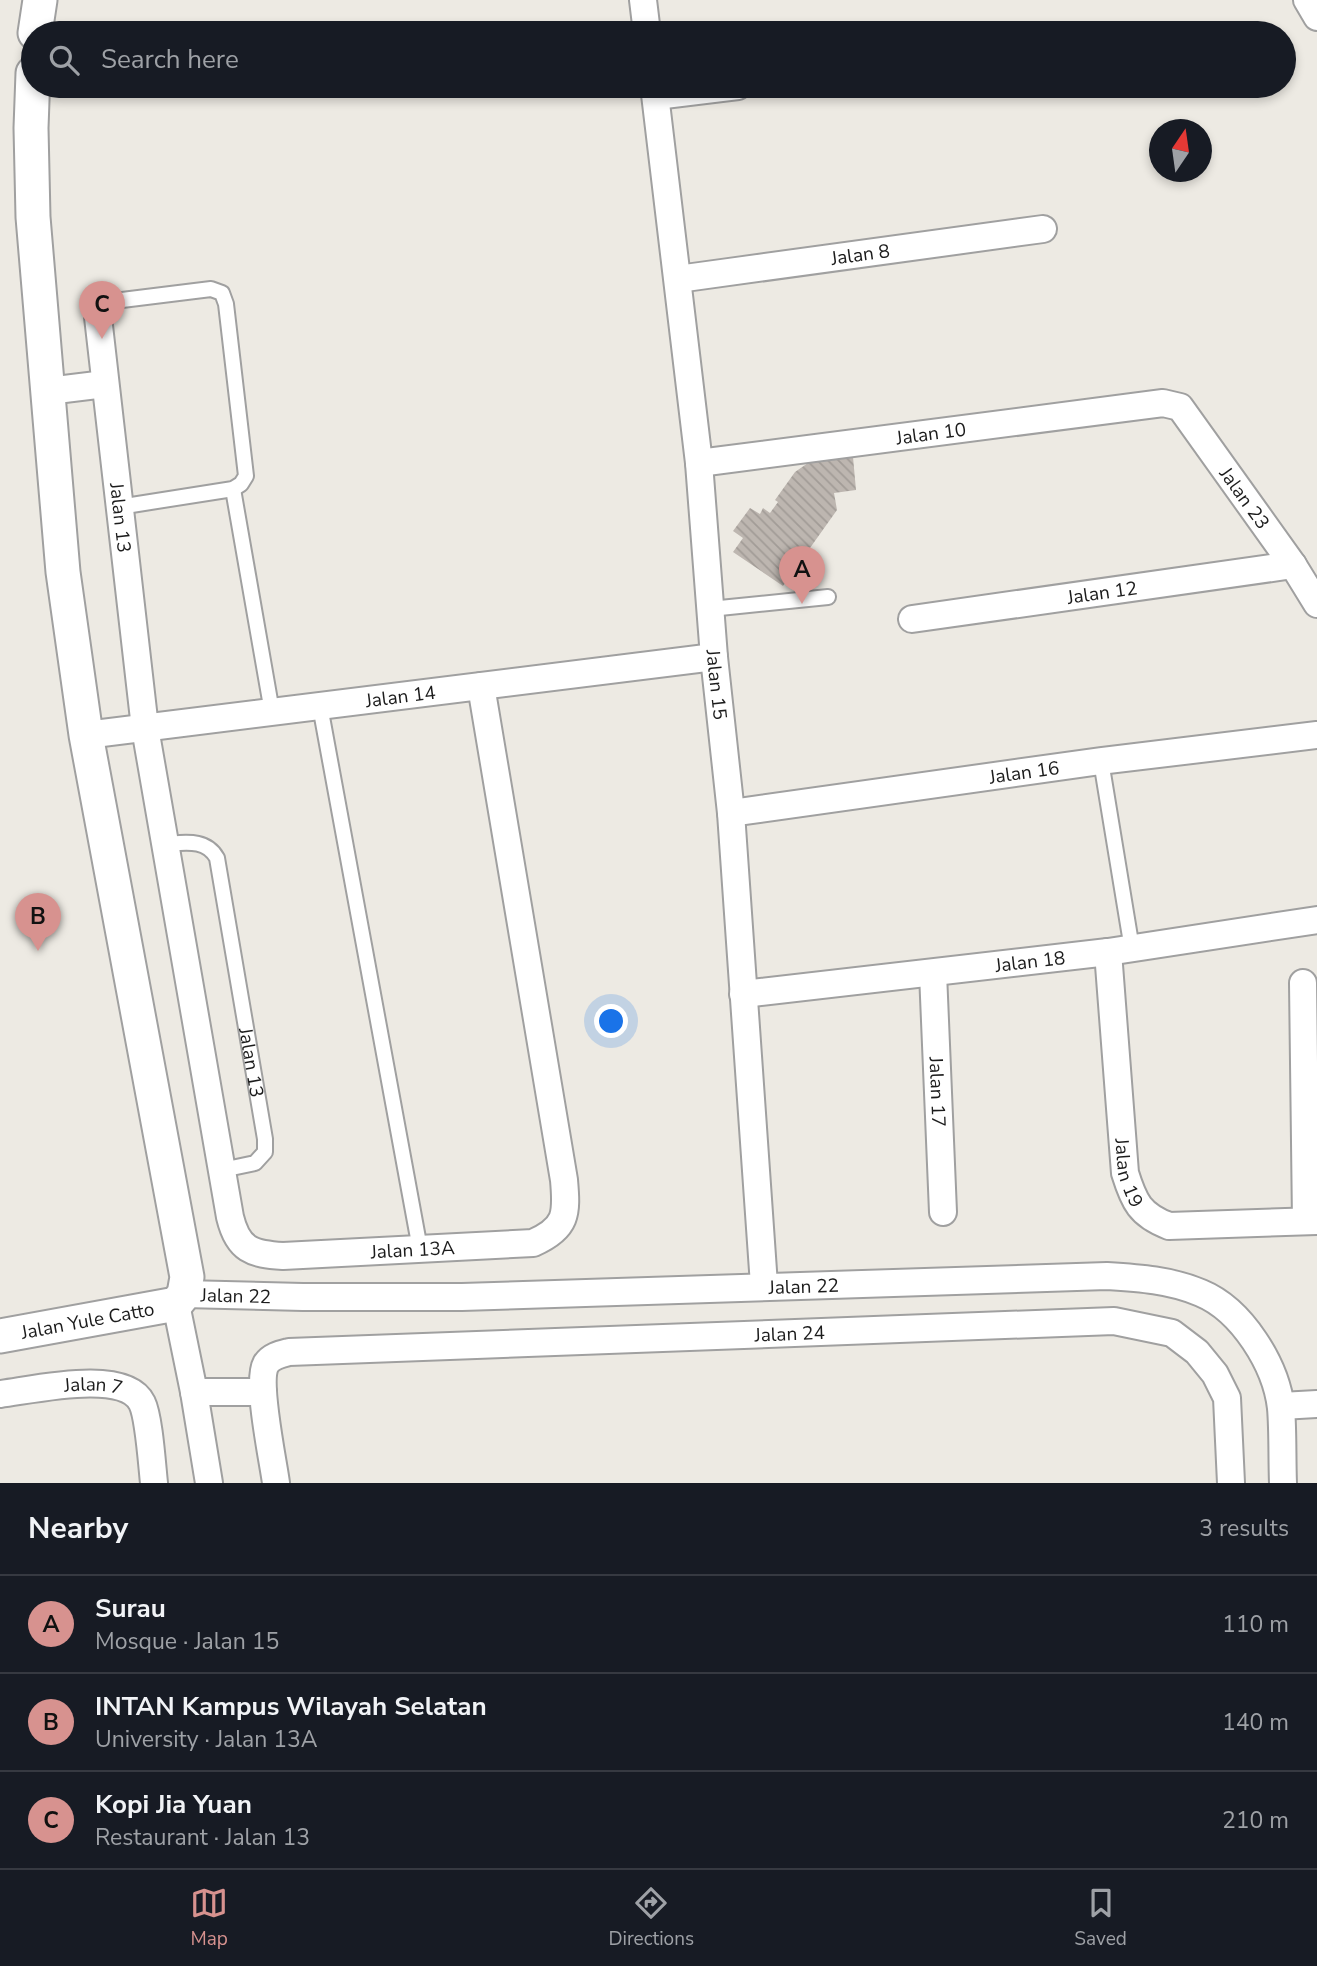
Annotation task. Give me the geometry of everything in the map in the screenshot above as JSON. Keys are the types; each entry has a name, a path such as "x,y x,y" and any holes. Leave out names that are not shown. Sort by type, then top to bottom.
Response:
{"street":[{"path":"37,21 40,0"},
{"path":"643,0 646,21"},
{"path":"1307,0 1317,17"},
{"path":"32,98 33,217 64,572 86,735 187,1277 180,1299 209,1483"},
{"name":"Jalan 15","path":"656,98 698,463 714,657 732,813 764,1286"},
{"name":"Jalan 8","path":"678,279 1043,229"},
{"name":"Jalan 13","path":"103,306 98,317 145,728"},
{"path":"48,391 105,384"},
{"name":"Jalan 10","path":"698,463 1163,403"},
{"name":"Jalan 23","path":"1163,403 1180,407 1293,565 1317,604"},
{"name":"Jalan 12","path":"912,619 1293,565"},
{"name":"Jalan 14","path":"86,735 714,657"},
{"name":"Jalan 13A","path":"145,728 234,1235 246,1248 260,1255 283,1256 533,1243 553,1234 563,1218 566,1204 564,1180 481,686"},
{"name":"Jalan 16","path":"732,813 1101,761 1317,735"},
{"name":"Jalan 18","path":"743,994 1120,951 1317,920"},
{"name":"Jalan 19","path":"1120,951 1125,1173 1130,1191 1140,1209 1151,1219 1169,1227 1312,1221"},
{"name":"Jalan 17","path":"933,972 943,1212"},
{"path":"1303,983 1312,1221"},
{"name":"Jalan 22","path":"180,1299 474,1296 1107,1276 1158,1280 1203,1293 1236,1317 1264,1356 1280,1406 1283,1483"},
{"name":"Jalan Yule Catto","path":"0,1336 180,1299"},
{"name":"Jalan 24","path":"263,1392 263,1371 267,1362 276,1355 289,1352 1114,1321 1172,1333 1197,1352 1215,1374 1227,1398 1231,1483"},
{"name":"Jalan 7","path":"0,1394 97,1382 127,1387 137,1394 144,1406 154,1483"},
{"path":"194,1392 263,1392 276,1483"},
{"path":"1280,1406 1317,1404"}],"lane":[{"path":"103,306 114,301 211,289 222,293 226,304 246,476 242,484 233,489 119,507"},
{"path":"233,489 271,712"},
{"path":"710,609 828,597"},
{"path":"320,706 421,1248"},
{"path":"1101,761 1120,951"},
{"name":"Jalan 13","path":"164,844 204,844 213,849 218,858 265,1139 265,1152 255,1164 222,1170"}],"building":[{"path":"853,457 856,490 834,493 837,510 783,586 733,552 743,538 733,531 750,508 760,514 763,508 770,513 778,502 775,500 795,472 808,463"}],"place":[{"name":"Kopi Jia Yuan","path":"102,339"},
{"name":"Surau","path":"802,604"},
{"name":"INTAN Kampus Wilayah Selatan","path":"38,951"}]}
